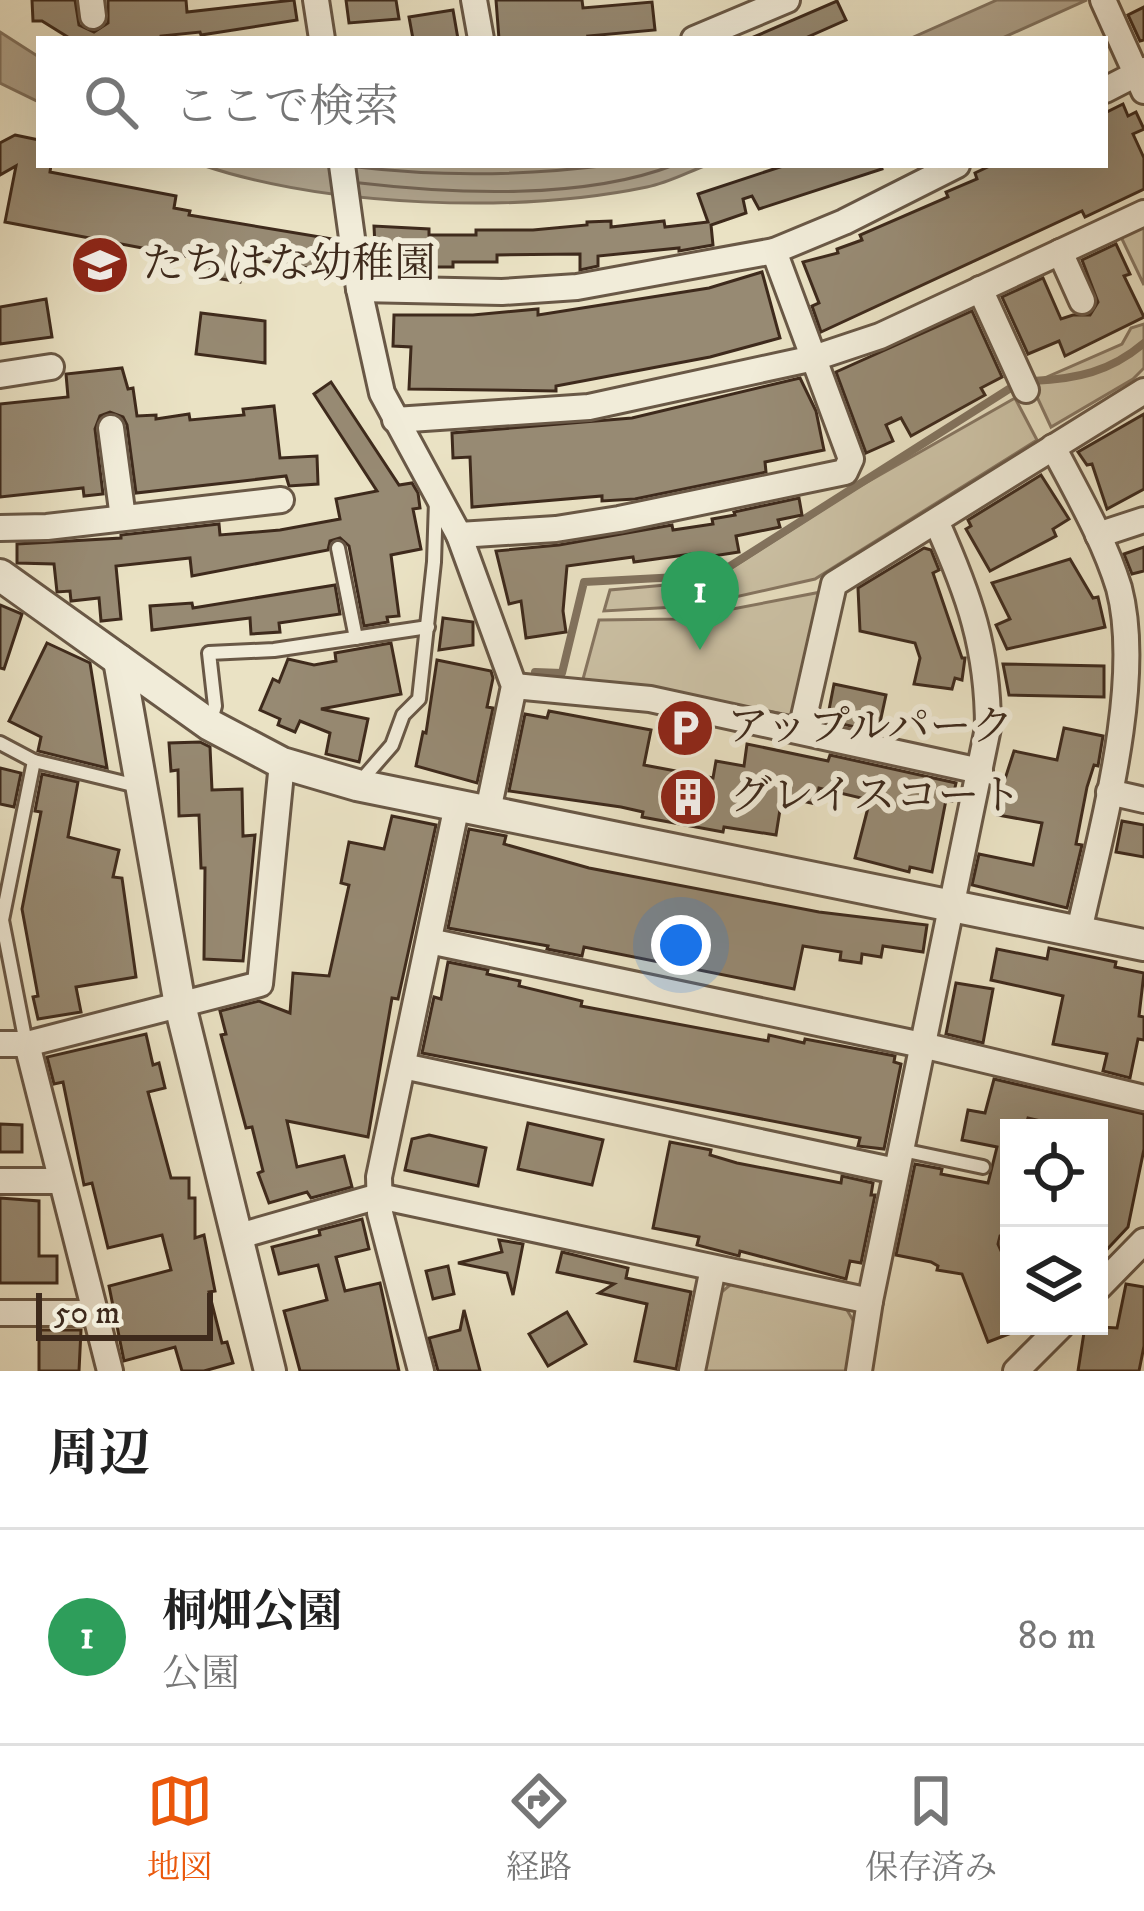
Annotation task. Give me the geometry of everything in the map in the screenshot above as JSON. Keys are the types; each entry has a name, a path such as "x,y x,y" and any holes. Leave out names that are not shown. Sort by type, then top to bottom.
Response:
{"street":[{"path":"316,0 322,36"},
{"path":"474,0 480,36"},
{"path":"701,36 787,0"},
{"path":"1104,2 1141,78 1108,88"},
{"path":"342,168 374,370 395,421 459,535 514,686 488,811"},
{"path":"359,289 502,292 577,287 774,251 951,168"},
{"path":"395,421 589,407 814,358 880,336 1144,213"},
{"path":"459,535 598,522 845,472 850,459 774,251"},
{"path":"1060,252 1082,301"},
{"path":"980,289 1026,390"},
{"path":"0,375 34,362"},
{"path":"801,730 834,584 1144,391"},
{"path":"111,428 123,518"},
{"path":"1053,447 1098,535 1120,591 1127,665 1123,724 1079,932"},
{"path":"0,528 281,500"},
{"path":"1098,535 1144,520"},
{"path":"859,1371 869,1301 988,728 983,648 970,598 937,523"},
{"path":"0,575 210,725 282,763 357,785 1144,945"},
{"path":"119,660 180,1005 270,1371"},
{"path":"514,686 650,699 980,770"},
{"path":"0,1044 27,1044 260,984 282,763"},
{"path":"1109,792 1144,800"},
{"path":"421,1371 380,1214 379,1177 457,805"},
{"path":"429,941 922,1045 1144,1098"},
{"path":"27,1044 110,1371"},
{"path":"403,1066 898,1160"},
{"path":"0,1181 61,1181"},
{"path":"236,1238 379,1196 869,1301"},
{"path":"1108,1278 1144,1241"},
{"path":"692,1371 713,1268"},
{"path":"0,1313 95,1313"},
{"path":"1016,1371 1051,1335"}],"lane":[{"path":"357,785 392,745 404,715 419,698 436,488"},
{"path":"338,548 356,638"},
{"path":"210,725 215,706 208,653 274,650 428,627"},
{"path":"0,742 34,761 139,786"},
{"path":"27,1044 2,920 34,761"},
{"path":"898,1160 983,1167"}],"shaded area":[{"path":"1144,226 1144,285 1121,237"},
{"path":"1144,324 1144,368 1051,427 1031,384 1122,344 1131,328"},
{"path":"1015,398 1037,440 815,579 695,606 604,611 610,590 711,581 855,489"},
{"path":"821,592 795,716 583,679 599,620 680,619"},
{"path":"735,1281 843,1303 854,1322 846,1371 703,1371 719,1294"}],"water":[{"path":"997,0 1087,0 1007,36 916,36"},
{"path":"0,32 36,55 36,101 0,83"},
{"path":"213,168 700,168 647,187 596,196 482,203 363,198"}],"building":[{"path":"32,0 75,0 79,25 94,32 108,23 108,0 186,0 187,12 294,0 297,20 201,35 161,36 66,36 42,21 33,21"},
{"path":"346,0 396,0 399,19 349,23"},
{"path":"496,0 582,0 583,8 652,2 655,30 499,36"},
{"path":"837,1 846,20 810,36 756,36"},
{"path":"1144,7 1144,40 1140,41 1128,15"},
{"path":"453,10 457,36 412,36 409,17"},
{"path":"1123,104 1128,116 1136,112 1144,129 1133,134 1144,158 1144,189 1085,217 1082,211 821,332 812,306 819,303 803,262 838,253 837,249 862,240 860,235 948,197 946,192 977,179 975,173 986,168 1108,168 1108,112"},
{"path":"15,135 36,139 36,168 176,196 174,208 190,211 189,215 332,239 327,271 245,258 240,282 209,277 211,261 5,222 16,166 0,175 0,143"},
{"path":"777,168 882,169 759,209 752,196 743,199 746,213 711,225 713,245 598,256 598,266 580,270 580,254 497,255 497,262 453,262 453,267 376,267 374,226 429,229 429,235 476,235 476,230 533,230 587,222 611,221 611,227 664,221 665,227 708,222 698,194"},
{"path":"1116,244 1130,274 1124,276 1144,317 1065,356 1059,341 1028,354 1002,297 1043,278 1061,319 1090,315 1098,302 1082,260"},
{"path":"762,272 780,338 710,357 556,386 556,391 409,389 411,347 393,346 394,315 538,309 538,315 709,288"},
{"path":"46,299 52,337 0,344 0,307"},
{"path":"972,311 1002,377 981,388 985,395 911,436 901,418 886,425 893,441 866,453 836,372"},
{"path":"201,313 265,321 265,363 196,354"},
{"path":"122,368 128,389 133,388 137,416 156,415 156,419 189,414 190,420 244,415 243,409 274,406 280,458 317,456 318,484 289,486 286,476 136,493 127,425 123,417 110,412 100,416 95,429 103,494 84,496 83,488 0,497 0,404 68,397 66,374"},
{"path":"800,378 816,411 824,450 765,462 766,472 635,499 602,501 602,496 472,507 470,457 453,458 452,433 632,418"},
{"path":"331,382 399,485 412,483 418,493 420,508 413,509 421,549 391,555 399,616 364,626 349,546 340,538 330,541 328,550 192,576 190,558 116,566 121,619 101,621 99,598 71,601 70,591 57,592 54,564 17,563 17,544 121,538 219,524 220,535 340,519 336,499 377,491 314,394"},
{"path":"1144,414 1144,489 1107,509 1092,464 1087,465 1078,452"},
{"path":"1041,475 1069,519 1053,529 1056,536 990,571 966,529 971,526 968,520"},
{"path":"799,498 802,515 778,520 780,527 736,536 739,552 713,556 714,561 693,564 692,554 567,566 566,632 526,638 521,601 509,604 496,551 672,525 673,530 713,524 712,519 734,512"},
{"path":"1144,547 1144,571 1132,574 1124,554"},
{"path":"924,548 931,550 939,570 933,573 965,658 962,680 955,678 952,689 914,684 920,658 915,643 860,631 858,588"},
{"path":"1070,559 1093,598 1098,597 1105,627 1007,649 996,625 1010,619 992,583"},
{"path":"335,585 340,614 279,623 280,632 251,634 250,618 152,630 150,606 192,603 193,608"},
{"path":"0,605 22,614 4,669 0,668"},
{"path":"443,618 473,622 473,645 439,650"},
{"path":"47,643 90,663 107,768 38,751 41,737 9,721"},
{"path":"391,643 401,694 321,709 368,719 359,762 326,754 330,733 300,721 295,732 260,710 288,659 314,665 336,661 335,653"},
{"path":"437,660 491,671 487,707 493,708 477,783 416,766"},
{"path":"1003,664 1104,666 1104,697 1009,695"},
{"path":"834,684 886,695 878,732 837,723 839,717 828,715"},
{"path":"549,711 651,730 644,765 713,778 716,761 744,766 747,744 828,761 830,755 956,783 952,801 946,800 932,872 910,867 909,872 855,858 870,800 819,788 816,804 782,797 776,835 724,827 723,832 642,817 643,812 621,807 509,791 525,714 547,718"},
{"path":"1064,728 1103,736 1098,766 1094,765 1087,787 1076,844 1082,845 1067,908 972,885 979,854 1033,865 1042,823 998,815 1004,782 1014,751 1057,760"},
{"path":"200,742 210,747 212,790 242,789 243,836 255,835 243,961 204,959 205,868 201,868 199,815 179,816 178,770 171,771 169,743"},
{"path":"0,768 21,773 14,807 0,804"},
{"path":"42,774 78,782 68,837 119,850 113,877 122,878 136,977 76,987 81,1012 38,1019 22,909 41,812 35,811"},
{"path":"392,816 436,825 398,999 392,998 368,1137 287,1121 297,1167 344,1156 352,1187 311,1198 307,1192 269,1203 258,1173 263,1171 252,1127 246,1128 221,1035 226,1034 220,1011 259,1001 290,1013 293,973 329,976 349,885 341,883 349,842 384,849"},
{"path":"1122,821 1144,825 1144,857 1116,852"},
{"path":"469,829 506,836 504,844 589,868 819,912 927,925 923,952 883,946 881,957 862,954 861,963 840,960 841,952 803,946 794,989 584,947 582,956 448,928"},
{"path":"1049,948 1144,973 1139,1016 1144,1017 1144,1040 1138,1039 1130,1078 1103,1071 1107,1054 1053,1044 1063,996 991,980 997,949 1047,959"},
{"path":"448,962 582,1001 581,1006 768,1041 769,1035 804,1043 805,1039 895,1056 894,1062 901,1064 884,1149 858,1146 860,1138 422,1053 434,997 441,999"},
{"path":"956,983 993,989 983,1043 946,1034"},
{"path":"146,1034 153,1065 159,1063 165,1088 148,1092 171,1178 189,1178 189,1198 195,1198 195,1238 204,1235 215,1291 209,1292 222,1343 227,1342 233,1363 204,1371 182,1371 175,1347 124,1361 109,1286 171,1270 162,1235 108,1248 92,1183 84,1185 63,1082 54,1084 47,1057"},
{"path":"994,1079 1144,1114 1144,1149 1128,1227 1108,1248 1108,1119 1000,1119 1000,1335 1006,1335 988,1342 962,1274 896,1255 915,1164 988,1183 997,1147 962,1140 968,1110 985,1113"},
{"path":"528,1123 603,1140 592,1185 518,1169"},
{"path":"0,1124 22,1125 22,1152 0,1152"},
{"path":"429,1135 486,1148 478,1186 405,1170 412,1139"},
{"path":"670,1142 711,1150 710,1155 737,1163 841,1183 842,1176 873,1183 871,1195 875,1195 861,1263 850,1261 846,1279 740,1251 739,1256 697,1245 699,1237 653,1228"},
{"path":"0,1198 39,1201 39,1256 57,1256 57,1283 0,1283"},
{"path":"362,1219 369,1249 336,1257 345,1291 380,1283 399,1371 300,1371 284,1311 327,1300 318,1265 279,1274 272,1247"},
{"path":"499,1240 523,1244 513,1295 507,1273 458,1263 502,1252"},
{"path":"562,1252 628,1268 626,1278 691,1292 676,1369 635,1361 647,1304 599,1293 614,1284 557,1272"},
{"path":"448,1266 454,1294 433,1299 426,1271"},
{"path":"1126,1284 1144,1287 1139,1371 1078,1371 1084,1335 1108,1335 1108,1327 1117,1328"},
{"path":"464,1310 480,1371 438,1371 429,1338 460,1330"},
{"path":"567,1312 586,1344 548,1366 529,1334"},
{"path":"39,1330 81,1330 79,1371 39,1371"}],"waterway":[{"path":"1033,381 1092,372 1144,343"},
{"path":"535,672 562,673 584,582 716,575 1009,389"}],"place":[{"name":"たちはな幼稚園","path":"100,265"},
{"name":"桐畑公園","path":"700,650"},
{"name":"アップルパーク","path":"685,728"},
{"name":"グレイスコート","path":"688,797"}]}
